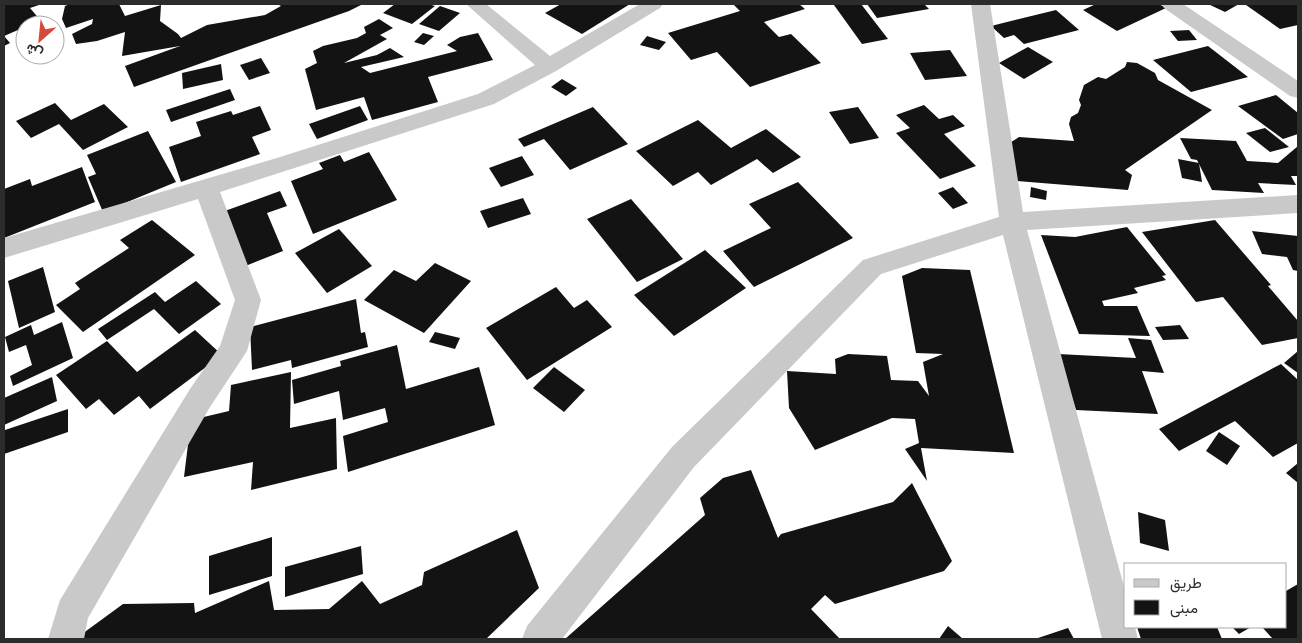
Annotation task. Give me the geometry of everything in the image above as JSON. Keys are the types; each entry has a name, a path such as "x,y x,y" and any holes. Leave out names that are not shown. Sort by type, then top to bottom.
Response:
{"street":[{"path":"475,4 549,66"},
{"path":"4,248 206,188 486,99 549,66 653,4"},
{"path":"980,4 1012,222 1120,639"},
{"path":"1171,4 1298,91"},
{"path":"66,639 72,612 200,398 233,351 248,300 206,188"},
{"path":"540,639 683,456 872,267 1012,222 1298,204"}],"building":[{"path":"4,4 42,4 30,8 36,15 15,15 15,31 4,36"},
{"path":"70,4 119,4 125,16 161,5 160,21 181,38 207,25 265,15 281,6 277,4 363,4 349,11 134,87 125,66 180,46 122,56 125,32 97,41 76,44 72,34 92,24 93,19 66,28 65,15 63,15 65,6"},
{"path":"395,4 428,4 435,6 412,24 383,13"},
{"path":"561,4 630,4 582,34 545,13"},
{"path":"733,4 799,4 805,9 764,22 779,37 791,34 821,63 750,87 717,52 691,60 668,33 740,11"},
{"path":"861,4 888,39 862,44 834,5"},
{"path":"867,4 924,4 929,9 877,18"},
{"path":"1096,4 1159,4 1166,8 1117,31 1083,10"},
{"path":"1208,4 1239,4 1225,12"},
{"path":"1298,4 1298,25 1280,29 1246,5"},
{"path":"440,6 460,13 439,31 419,24"},
{"path":"1056,10 1079,30 1024,44 1014,35 1004,38 991,26"},
{"path":"379,19 393,28 380,35 387,39 344,63 377,55 390,48 404,57 361,67 370,73 457,51 447,45 460,37 478,33 493,60 428,77 438,102 372,120 364,97 316,110 305,69 317,63 313,51 323,46 357,38 366,33 364,27"},
{"path":"1189,30 1197,40 1178,41 1170,31"},
{"path":"423,33 434,36 424,45 414,42"},
{"path":"4,36 10,43 4,46"},
{"path":"647,36 666,42 659,50 640,45"},
{"path":"1208,46 1248,77 1191,92 1153,60"},
{"path":"1028,47 1053,62 1024,79 999,63"},
{"path":"950,50 967,76 925,80 910,53"},
{"path":"261,58 270,73 249,80 240,65"},
{"path":"1127,62 1137,63 1155,73 1158,80 1212,110 1125,170 1132,175 1128,190 1017,181 1008,144 1019,137 1074,141 1069,124 1071,117 1078,113 1081,105 1079,100 1084,85 1098,77 1106,79 1125,67"},
{"path":"221,64 223,80 183,89 182,73"},
{"path":"562,79 577,88 566,96 551,87"},
{"path":"230,89 235,100 171,122 166,110"},
{"path":"1276,95 1298,113 1298,134 1283,139 1238,106"},
{"path":"55,103 71,120 104,104 128,127 83,150 59,124 31,138 16,121"},
{"path":"924,105 939,119 953,115 965,126 944,134 976,166 940,179 896,133 910,128 896,115"},
{"path":"260,106 271,130 252,137 260,154 181,182 169,147 201,136 196,122 231,111 233,115"},
{"path":"360,106 368,120 317,139 309,124"},
{"path":"593,107 628,144 570,170 544,139 524,147 518,139"},
{"path":"858,107 879,138 850,144 829,112"},
{"path":"698,120 731,148 766,129 801,157 773,173 757,159 711,185 698,172 673,186 636,151"},
{"path":"1265,128 1289,147 1270,152 1246,133"},
{"path":"148,131 176,182 103,212 88,177 96,174 87,155"},
{"path":"1180,138 1236,141 1247,161 1278,163 1298,146 1298,176 1291,176 1296,185 1258,183 1264,193 1212,190 1197,160 1191,159"},
{"path":"369,152 397,200 313,234 291,181 323,169 319,163 340,155 344,162"},
{"path":"522,156 534,175 501,187 489,168"},
{"path":"1178,159 1199,163 1202,182 1182,178"},
{"path":"82,167 95,202 4,238 4,189 30,179 32,186"},
{"path":"798,182 853,238 754,287 723,251 771,228 749,204"},
{"path":"953,187 968,203 953,209 938,193"},
{"path":"1031,187 1047,191 1046,200 1030,197"},
{"path":"280,191 287,206 267,213 283,251 243,267 222,212"},
{"path":"523,198 531,214 488,228 480,211"},
{"path":"631,199 683,259 637,282 587,219"},
{"path":"152,220 195,255 83,332 56,305 80,289 75,283 129,248 120,240"},
{"path":"1215,220 1271,285 1268,286 1298,321 1298,338 1262,345 1223,297 1196,302 1142,232"},
{"path":"1127,227 1166,275 1162,276 1166,280 1134,288 1138,293 1102,301 1104,306 1137,306 1150,336 1079,334 1041,235 1075,237"},
{"path":"339,229 372,266 327,293 295,253"},
{"path":"1252,231 1298,236 1298,271 1293,270 1287,257 1262,254"},
{"path":"705,250 746,288 674,336 634,295"},
{"path":"435,263 471,281 424,333 364,300 394,270 416,281"},
{"path":"43,267 55,312 19,328 8,281"},
{"path":"922,268 970,270 1014,453 921,448 927,481 905,449 919,443 915,419 892,418 815,450 789,408 787,371 836,374 835,359 848,354 887,356 891,380 918,381 929,396 923,362 943,354 916,353 902,276"},
{"path":"196,281 221,304 179,334 154,309 107,340 98,329 155,292 165,302"},
{"path":"556,287 574,308 587,300 612,327 527,380 486,328"},
{"path":"356,299 361,333 365,332 368,347 292,368 291,360 252,370 250,327"},
{"path":"62,322 73,358 13,386 10,376 32,365 26,345 9,352 5,337 31,325 34,335"},
{"path":"1180,325 1189,339 1163,340 1155,327"},
{"path":"195,330 222,355 150,409 139,396 114,415 99,399 86,409 56,375 107,341 137,372"},
{"path":"435,332 460,338 455,349 429,342"},
{"path":"1128,338 1151,340 1164,373 1142,371 1158,414 1076,410 1058,354 1136,358"},
{"path":"397,345 406,389 479,367 495,425 348,472 343,436 388,422 385,408 343,420 339,391 294,404 292,380 341,366 340,361"},
{"path":"1298,351 1298,373 1284,363"},
{"path":"1281,364 1298,380 1298,443 1273,457 1235,421 1179,451 1159,429"},
{"path":"554,367 585,390 564,412 533,388"},
{"path":"291,372 290,428 336,418 337,469 251,490 253,462 184,477 191,420 229,411 231,385"},
{"path":"52,377 57,401 4,425 4,398"},
{"path":"68,409 68,432 4,454 5,430"},
{"path":"1219,432 1240,446 1227,465 1206,451"},
{"path":"1298,463 1298,483 1286,473"},
{"path":"751,470 778,538 781,534 893,502 912,483 952,561 944,571 835,604 825,595 811,609 840,639 565,639 705,515 700,498 723,478"},
{"path":"1138,512 1165,520 1169,551 1140,543"},
{"path":"517,530 539,588 486,639 80,639 82,634 123,604 194,603 195,613 269,581 274,610 329,609 362,581 380,604 422,585 424,572"},
{"path":"272,537 272,576 209,595 209,556"},
{"path":"361,546 363,574 285,597 285,567"},
{"path":"1298,584 1298,639 1273,639 1263,628 1287,628 1287,590"},
{"path":"948,626 963,639 939,639"},
{"path":"1068,628 1074,639 1035,639"},
{"path":"1137,628 1217,628 1222,639 1141,639"},
{"path":"1233,628 1249,628 1239,634"}]}
